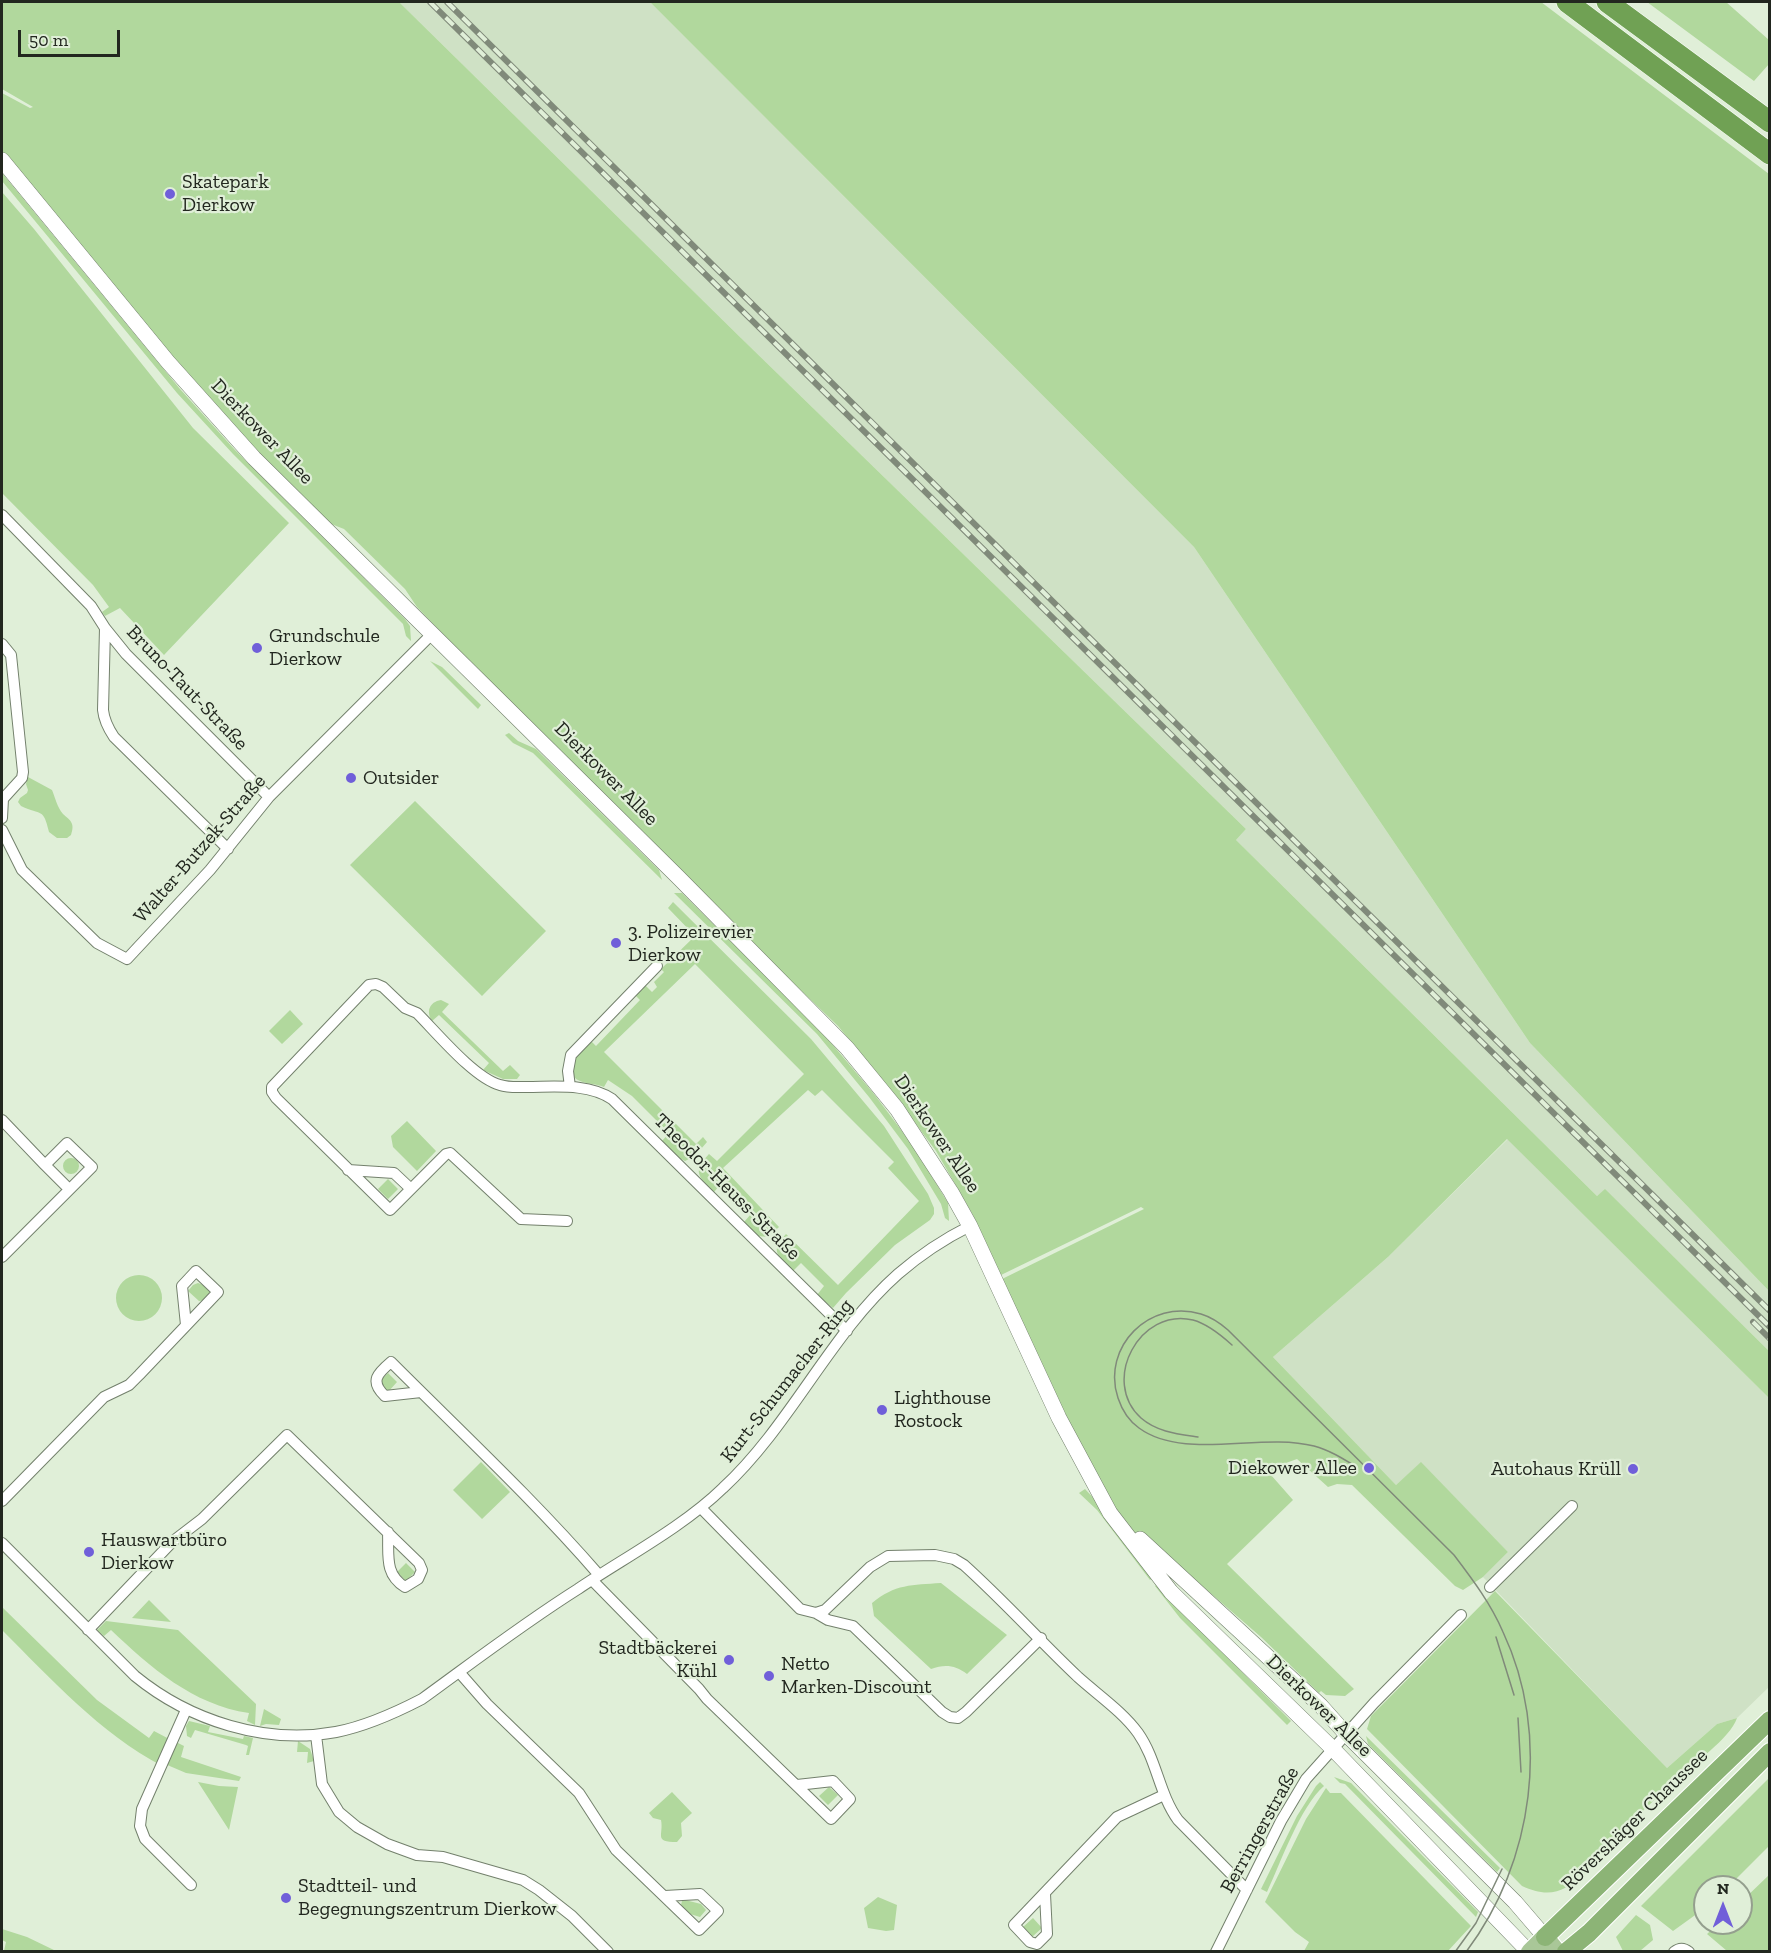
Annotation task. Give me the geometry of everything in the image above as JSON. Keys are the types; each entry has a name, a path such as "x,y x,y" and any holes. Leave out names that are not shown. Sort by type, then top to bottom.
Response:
{"highway":[{"path":"1567,2 1770,154"},
{"path":"1607,2 1770,122"},
{"name":"Rövershäger Chaussee","path":"1551,1944 1770,1720"},
{"path":"1566,1952 1589,1933 1770,1752"}],"main road":[{"name":"Dierkower Allee","path":"2,160 207,408 254,458 847,1048 897,1109 925,1149 970,1226 1059,1418 1110,1513 1171,1592 1332,1748 1529,1952"},
{"name":"Dierkower Allee","path":"1093,1480 1137,1537 1321,1706 1346,1734 1509,1896 1551,1944"},
{"name":"Rövershäger Chaussee","path":"1529,1952 1551,1944"}],"street":[{"name":"Bruno-Taut-Straße","path":"2,515 91,606 126,654 269,797"},
{"name":"Bruno-Taut-Straße","path":"105,628 103,710 104,718 114,737 228,849"},
{"name":"Walter-Butzek-Straße","path":"2,830 22,870 97,943 127,959 228,849 269,797 432,634"},
{"path":"2,644 11,655 23,772 22,778 3,799 2,818"},
{"path":"570,1088 568,1071 571,1056 657,966"},
{"name":"Theodor-Heuss-Straße","path":"567,1221 520,1219 450,1153 446,1154 390,1210 276,1098 272,1087 342,1011 369,985 376,984 383,987 405,1008 417,1013 491,1082 512,1088 593,1090 612,1100 847,1331"},
{"path":"2,1120 69,1189"},
{"path":"2,1257 92,1167 67,1143 45,1165"},
{"path":"348,1170 394,1173 411,1190"},
{"name":"Kurt-Schumacher-Ring","path":"2,1543 144,1683 186,1710 228,1725 280,1734 316,1735 361,1726 422,1699 595,1578 701,1508 740,1472 761,1448 847,1331 879,1292 930,1250 970,1226"},
{"path":"2,1501 104,1397 129,1385 218,1292 195,1271 182,1286 186,1325"},
{"path":"422,1392 573,1544 595,1578 707,1699 831,1819 850,1799 833,1781 797,1785"},
{"path":"88,1630 172,1542 202,1519 287,1435 388,1532 419,1563 422,1570 418,1579 405,1587 395,1581 390,1572 388,1532"},
{"path":"1490,1587 1572,1506"},
{"path":"701,1508 800,1609 816,1613 828,1620 853,1626 942,1712 950,1717 958,1718 966,1712 1041,1638"},
{"path":"816,1613 832,1605 879,1560 895,1555 935,1555 954,1559 964,1565 1138,1733 1151,1755 1170,1809 1247,1890"},
{"name":"Dierkower Allee","path":"1346,1734 1461,1615"},
{"path":"459,1672 487,1704 579,1793 616,1850 699,1930 718,1911 700,1894 664,1896"},
{"path":"186,1710 142,1809 140,1826 145,1839 191,1885"},
{"name":"Berringerstraße","path":"1216,1952 1292,1801 1306,1779 1346,1734"},
{"path":"316,1735 322,1784 339,1812 357,1827 387,1844 417,1855 443,1857 523,1880 572,1916 608,1952"},
{"path":"1045,1894 1117,1817 1164,1795"},
{"path":"1674,1952 1678,1949 1685,1949 1689,1952"}],"shaded area":[{"path":"399,2 650,2 1194,547 1530,1043 1769,1291 1769,1351 1605,1190 1597,1196 1236,840 1246,829"},
{"path":"1508,1139 1769,1398 1769,1687 1737,1718 1717,1724 1667,1768 1483,1577 1508,1552 1421,1463 1396,1485 1273,1357 1388,1257"}],"green space":[{"path":"2,2 399,2 1246,829 1236,840 1597,1196 1605,1189 1769,1351 1769,1398 1507,1139 1388,1257 1273,1357 1396,1485 1421,1462 1508,1552 1483,1577 1463,1590 1455,1586 1352,1485 1337,1484 1328,1487 1297,1459 1286,1463 1271,1475 1293,1500 1227,1564 1354,1689 1345,1696 1326,1695 1321,1691 1319,1693 1261,1637 1177,1564 1137,1537 1118,1515 996,1282 1144,1209 1141,1207 1001,1275 973,1215 936,1151 885,1083 838,1026 734,926 464,656 417,607 405,589 344,529 326,522 202,394 2,151 2,93 30,108 33,107 2,89"},
{"path":"650,2 1541,2 1769,174 1769,1291 1530,1043 1194,547"},
{"path":"1647,2 1726,2 1769,40 1769,64 1754,81"},
{"path":"2,173 180,389 235,450 405,619 410,626 411,641 406,636 403,624 233,454 177,393 2,181"},
{"path":"2,192 193,428 289,523 164,655 120,608 105,616 102,612 109,607 93,585 2,493"},
{"path":"430,661 442,667 481,705 478,709"},
{"path":"509,733 518,741 536,749 659,870 662,880 533,753 513,743 505,735"},
{"path":"28,777 52,790 59,808 72,825 71,835 67,838 57,838 49,832 41,813 21,806 18,802 27,793"},
{"path":"415,801 546,931 482,996 350,865"},
{"path":"674,893 682,893 822,1032 874,1094 914,1147 948,1203 949,1221 945,1218 941,1204 908,1149 817,1034"},
{"path":"673,902 811,1039 884,1126 928,1194 934,1208 934,1214 930,1220 895,1245 833,1308 817,1295 824,1286 801,1263 793,1271 780,1257 777,1249 781,1240 786,1234 838,1285 919,1201 888,1168 894,1162 822,1090 815,1096 808,1090 723,1168 779,1227 768,1237 758,1236 744,1222 751,1214 721,1184 714,1192 704,1182 699,1170 700,1165 709,1154 717,1161 804,1074 695,964 604,1052 696,1144 703,1137 707,1142 695,1156 685,1161 679,1158 662,1141 669,1133 632,1096 608,1080 604,1087 580,1081 574,1077 572,1072 574,1060 586,1044 590,1040 596,1046 640,1000 634,994 645,985 652,992 657,987 654,982 664,972 661,969 695,936 668,908"},
{"path":"441,1000 449,1004 442,1012 503,1071 510,1065 520,1075 517,1079 503,1079 483,1070 489,1063 439,1015 432,1021 429,1014 431,1005"},
{"path":"290,1010 303,1024 282,1044 269,1031"},
{"path":"407,1121 436,1151 417,1171 393,1147 391,1136"},
{"path":"71,1158 77,1160 79,1166 77,1172 71,1174 65,1172 63,1166 65,1160"},
{"path":"388,1179 398,1189 388,1199 378,1189"},
{"path":"139,1275 155,1282 162,1298 155,1314 139,1321 123,1314 116,1298 123,1282"},
{"path":"198,1283 206,1286 210,1293 207,1300 199,1301 188,1291"},
{"path":"388,1373 397,1382 388,1392 379,1382"},
{"path":"481,1462 510,1492 482,1519 453,1490"},
{"path":"1085,1489 1154,1577 1150,1580 1097,1510 1079,1493"},
{"path":"406,1563 415,1572 406,1581 397,1572"},
{"path":"941,1583 1007,1635 967,1674 950,1666 931,1669 874,1616 872,1603 888,1592 921,1584"},
{"path":"1158,1583 1185,1615 1291,1721 1287,1725 1180,1618 1155,1586"},
{"path":"1495,1591 1667,1768 1717,1724 1737,1718 1719,1743 1648,1806 1567,1887 1555,1892 1539,1892 1522,1886 1367,1729 1371,1716"},
{"path":"149,1600 171,1622 132,1618"},
{"path":"2,1607 97,1700 149,1738 154,1731 173,1741 162,1766 118,1738 77,1704 39,1667 2,1630"},
{"path":"106,1621 178,1630 256,1704 255,1725 247,1721 249,1713 209,1702 174,1682 111,1630 104,1636 97,1630"},
{"path":"264,1709 281,1719 279,1725 260,1726"},
{"path":"189,1721 210,1726 208,1732 243,1739 244,1736 253,1738 249,1755 246,1755 248,1746 246,1745 195,1730 191,1738 187,1736 186,1726"},
{"path":"1366,1736 1500,1868 1497,1872 1368,1744"},
{"path":"298,1741 310,1749 314,1761 307,1763 308,1752 297,1752"},
{"path":"176,1742 184,1746 181,1757 241,1777 239,1781 186,1773 165,1764"},
{"path":"1334,1777 1351,1783 1478,1912 1476,1917 1345,1784 1340,1783"},
{"path":"1769,1778 1769,1846 1740,1875 1693,1875 1693,1917 1673,1931 1641,1906"},
{"path":"198,1782 238,1787 229,1830"},
{"path":"1320,1782 1324,1786 1315,1795 1299,1821 1267,1892 1261,1889 1297,1816"},
{"path":"829,1787 838,1795 828,1805 819,1796"},
{"path":"1326,1788 1330,1793 1341,1793 1471,1926 1448,1951 1304,1951 1309,1942 1295,1932 1265,1902 1306,1819"},
{"path":"672,1792 692,1813 681,1823 682,1836 677,1842 662,1839 661,1820 653,1818 649,1813"},
{"path":"1769,1875 1769,1951 1727,1951 1708,1935 1753,1935 1753,1890"},
{"path":"878,1897 897,1905 894,1930 868,1928 864,1908"},
{"path":"685,1900 701,1904 706,1910 700,1917 690,1914 681,1905"},
{"path":"1636,1915 1650,1925 1653,1940 1640,1951 1623,1951 1616,1937"},
{"path":"1033,1918 1042,1928 1032,1937 1023,1927"},
{"path":"2,1929 27,1937 56,1951 4,1951 6,1942 2,1940"}],"tram line":[{"path":"1355,1466 1325,1450 1293,1443 1200,1445 1157,1438 1132,1422 1118,1398 1115,1379 1117,1361 1123,1345 1134,1331 1148,1320 1164,1313 1182,1311 1201,1314 1222,1325 1454,1555 1493,1612 1518,1671 1527,1712 1530,1754 1528,1796 1520,1838 1507,1878 1489,1917 1466,1952"},
{"path":"1198,1437 1161,1429 1141,1418 1129,1403 1124,1385 1125,1367 1132,1350 1142,1336 1157,1325 1174,1319 1193,1320 1204,1324 1232,1345"},
{"path":"1496,1637 1514,1695"},
{"path":"1518,1718 1521,1772"},
{"path":"1455,1952 1476,1923 1502,1869"}],"railway":[{"path":"430,2 1770,1327"},
{"path":"447,2 1770,1311"},
{"path":"1753,1322 1770,1339"}],"place":[{"name":"Skatepark Dierkow","path":"170,194"},
{"name":"Grundschule Dierkow","path":"257,648"},
{"name":"Outsider","path":"351,778"},
{"name":"3. Polizeirevier Dierkow","path":"616,943"},
{"name":"Lighthouse Rostock","path":"882,1410"},
{"name":"Diekower Allee","path":"1369,1468"},
{"name":"Autohaus Krüll","path":"1633,1469"},
{"name":"Hauswartbüro Dierkow","path":"89,1552"},
{"name":"Stadtbäckerei Kühl","path":"729,1660"},
{"name":"Netto Marken-Discount","path":"769,1676"},
{"name":"Stadtteil- und Begegnungszentrum Dierkow","path":"286,1898"}]}
